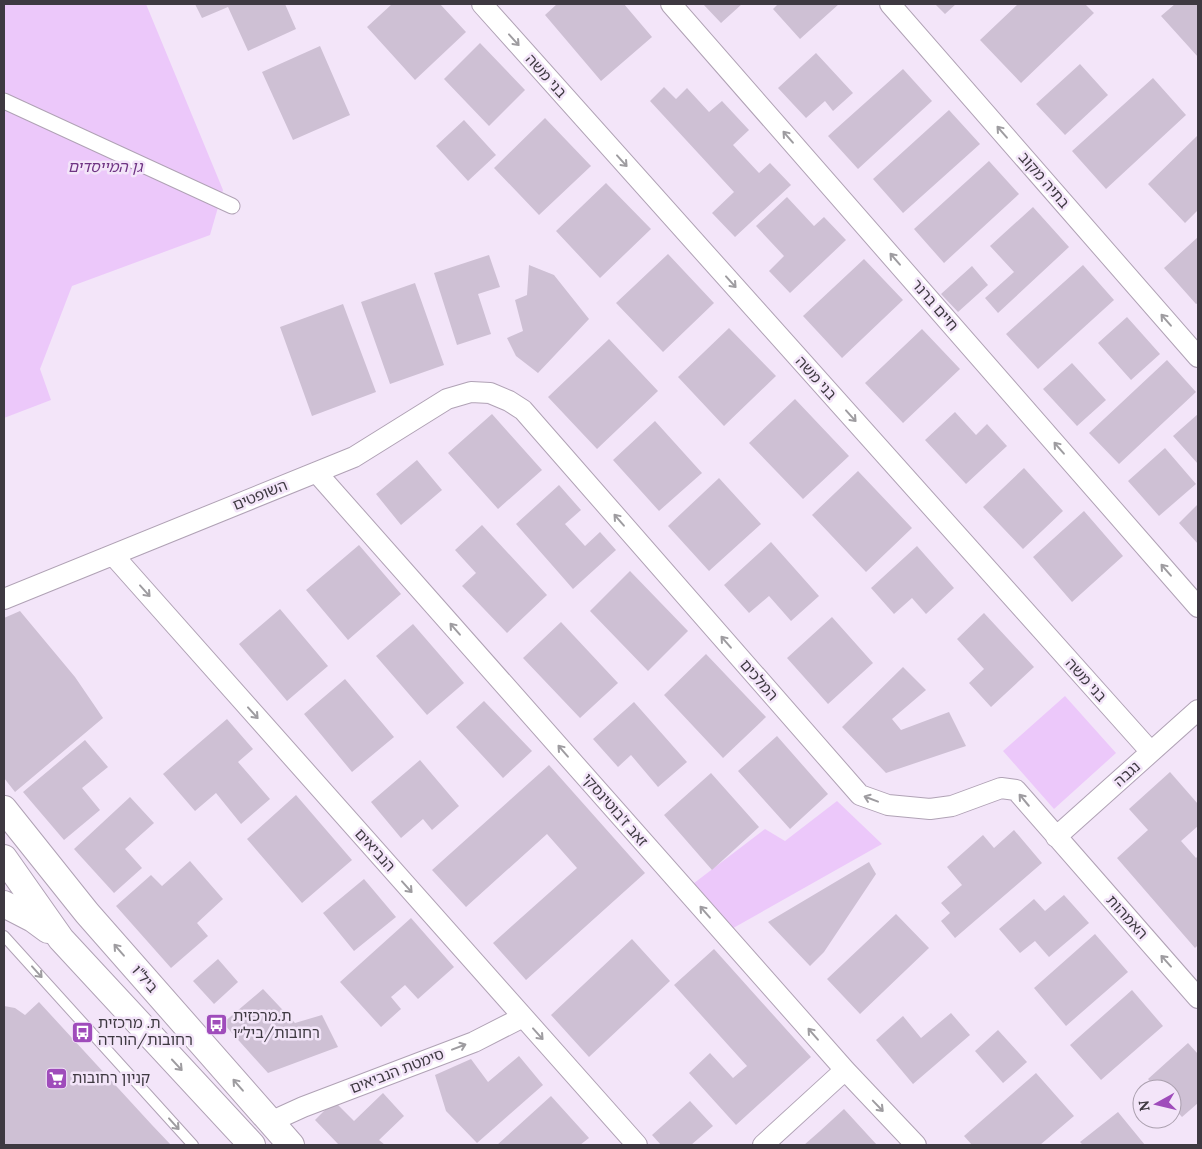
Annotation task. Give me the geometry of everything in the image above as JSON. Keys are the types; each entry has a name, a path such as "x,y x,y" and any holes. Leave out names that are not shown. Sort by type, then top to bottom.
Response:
{"street":[{"name":"חיים ברנר","path":"671,4 1198,607"},
{"name":"בתיה מקוב","path":"890,4 1198,356"},
{"name":"בני משה","path":"490,7 1151,752"},
{"path":"4,101 232,206"},
{"name":"השופטים","path":"4,599 354,458 447,399 471,392 490,393 509,401"},
{"name":"המלכים","path":"509,401 522,410 860,795 888,805 930,809 952,806 1001,788 1016,790 1056,837"},
{"name":"זאב ז'בוטינסקי","path":"317,472 845,1070 916,1145"},
{"name":"הנביאים","path":"113,555 636,1145"},
{"name":"נגבה","path":"1056,837 1198,710"},
{"name":"ביל\"ו","path":"4,809 87,913 292,1145"},
{"name":"האמהות","path":"1056,837 1198,998"},
{"path":"4,858 61,939 252,1145"},
{"path":"4,904 33,919 61,939"},
{"name":"סימטת הנביאים","path":"270,1122 303,1107 474,1042 523,1017"},
{"path":"763,1145 845,1070"}],"lane":[{"path":"4,936 193,1145"}],"green space":[{"name":"גן המייסדים","path":"4,4 146,4 223,190 210,235 72,286 40,369 51,400 4,418"},
{"path":"1065,696 1116,753 1054,809 1003,751"},
{"path":"837,801 882,844 728,931 685,890 765,829 785,841"}],"building":[{"path":"195,4 285,4 296,29 248,51 228,7 202,18"},
{"path":"392,4 440,4 466,32 415,80 367,27"},
{"path":"557,4 624,4 652,37 601,81 545,15"},
{"path":"703,4 742,4 721,23"},
{"path":"778,4 839,4 800,39 773,9"},
{"path":"935,4 956,4 945,14"},
{"path":"1018,4 1085,4 1094,13 1021,83 980,40"},
{"path":"1175,4 1198,4 1198,57 1161,16"},
{"path":"480,43 525,90 489,126 444,79"},
{"path":"320,46 350,115 293,140 262,72"},
{"path":"816,53 853,93 833,111 825,101 806,118 778,88"},
{"path":"1080,64 1108,95 1065,135 1036,104"},
{"path":"903,69 932,101 858,169 828,136"},
{"path":"1153,78 1186,115 1106,189 1072,151"},
{"path":"664,87 676,99 687,88 709,112 722,101 749,130 733,145 759,173 770,163 791,185 735,237 712,213 734,192 650,101"},
{"path":"949,110 980,144 903,213 873,179"},
{"path":"545,118 591,166 539,215 494,168"},
{"path":"464,120 496,155 468,181 436,146"},
{"path":"1198,135 1198,210 1185,223 1148,184"},
{"path":"989,161 1019,194 944,263 914,229"},
{"path":"606,183 651,229 600,278 556,231"},
{"path":"787,197 814,226 824,217 846,240 790,293 769,271 784,256 756,226"},
{"path":"1033,207 1069,247 998,313 985,298 1014,272 990,246"},
{"path":"1198,237 1198,303 1196,304 1164,268"},
{"path":"668,254 714,303 663,352 616,303"},
{"path":"489,255 500,287 478,294 491,334 457,345 434,273"},
{"path":"864,259 903,300 842,358 803,316"},
{"path":"529,265 554,275 589,319 538,373 516,356 507,338 523,331 515,300 527,295"},
{"path":"1083,265 1114,300 1038,369 1006,334"},
{"path":"972,266 988,285 958,312 941,294"},
{"path":"415,283 444,365 390,384 361,302"},
{"path":"343,304 376,392 312,416 280,327"},
{"path":"1127,317 1160,354 1131,380 1098,343"},
{"path":"729,328 776,376 724,426 678,377"},
{"path":"922,329 960,369 903,423 865,383"},
{"path":"609,339 658,391 597,449 548,397"},
{"path":"1167,360 1196,392 1119,464 1089,433"},
{"path":"1072,363 1106,400 1077,426 1043,389"},
{"path":"795,399 849,456 803,499 749,443"},
{"path":"955,412 976,435 987,424 1007,446 966,484 925,440"},
{"path":"492,414 542,470 498,509 448,453"},
{"path":"1198,414 1198,464 1173,436"},
{"path":"655,421 702,473 659,511 613,460"},
{"path":"1165,448 1196,484 1159,516 1128,481"},
{"path":"417,460 442,490 401,525 376,494"},
{"path":"1024,468 1063,511 1023,549 983,507"},
{"path":"858,471 912,528 866,572 812,515"},
{"path":"719,478 761,524 709,571 668,526"},
{"path":"559,485 581,510 565,524 585,546 600,532 616,550 573,589 516,524"},
{"path":"1198,504 1198,544 1179,523"},
{"path":"1084,511 1123,556 1072,602 1033,557"},
{"path":"482,525 547,595 507,633 462,586 476,573 455,550"},
{"path":"771,542 819,596 791,621 769,596 749,613 724,585"},
{"path":"359,545 401,594 348,640 306,590"},
{"path":"917,546 954,588 926,614 912,598 894,614 871,588"},
{"path":"630,571 688,631 648,671 590,611"},
{"path":"280,609 328,666 287,701 239,644"},
{"path":"20,611 75,677 103,718 15,792 4,778 4,618"},
{"path":"984,613 1034,667 991,707 969,683 984,669 957,639"},
{"path":"832,617 873,663 828,704 787,658"},
{"path":"561,622 618,683 580,718 523,658"},
{"path":"413,624 464,683 427,715 376,656"},
{"path":"706,654 766,717 723,758 664,695"},
{"path":"903,667 926,690 892,719 901,730 949,712 966,746 886,773 842,727"},
{"path":"345,679 394,737 352,772 304,714"},
{"path":"484,701 532,751 503,778 456,727"},
{"path":"634,702 687,762 658,787 631,755 618,767 593,739"},
{"path":"227,719 253,749 238,762 270,799 241,824 216,793 195,811 163,774"},
{"path":"777,736 828,794 790,829 738,771"},
{"path":"85,740 108,767 82,788 100,810 64,840 23,792"},
{"path":"420,760 459,806 432,830 423,819 401,838 371,802"},
{"path":"549,765 645,873 526,980 493,943 577,868 547,834 466,907 432,870"},
{"path":"1170,772 1198,804 1198,826 1181,841 1196,858 1198,856 1198,945 1195,948 1117,858 1148,830 1129,809"},
{"path":"711,773 759,827 712,870 664,815"},
{"path":"296,795 352,860 302,903 247,839"},
{"path":"130,797 154,823 125,849 142,868 114,893 74,849"},
{"path":"1014,830 1042,863 955,938 941,921 950,913 941,903 962,885 947,867 983,835 994,848"},
{"path":"190,861 223,899 197,923 208,936 171,968 116,906 151,875 162,886"},
{"path":"869,862 876,874 824,952 810,966 768,922"},
{"path":"364,879 396,917 354,951 323,913"},
{"path":"1064,895 1089,923 1049,957 1035,941 1020,953 999,929 1034,899 1045,911"},
{"path":"896,914 929,948 860,1014 827,979"},
{"path":"411,918 454,967 418,999 405,985 391,997 401,1009 381,1027 340,982"},
{"path":"1095,934 1128,972 1066,1026 1034,988"},
{"path":"632,939 670,981 589,1057 551,1015"},
{"path":"714,949 811,1057 736,1125 689,1073 710,1053 733,1078 747,1066 674,985"},
{"path":"218,959 238,982 214,1004 193,981"},
{"path":"263,989 295,1023 322,1015 338,1047 268,1073 223,1023"},
{"path":"1132,990 1163,1026 1101,1080 1070,1045"},
{"name":"קניון רחובות","path":"39,1002 171,1145 4,1145 4,1006 15,1008 25,1015"},
{"path":"951,1013 970,1035 913,1084 876,1040 903,1016 921,1038"},
{"path":"998,1030 1027,1062 1003,1083 975,1051"},
{"path":"1188,1043 1198,1054 1198,1103 1182,1117 1182,1079 1148,1079"},
{"path":"519,1056 543,1085 477,1143 446,1111 435,1075 471,1059 488,1082"},
{"path":"1036,1073 1074,1116 1040,1145 972,1145 964,1136"},
{"path":"383,1093 404,1116 379,1140 385,1145 339,1145 315,1120 334,1101 354,1121"},
{"path":"551,1096 589,1138 580,1145 497,1145"},
{"path":"690,1101 713,1126 691,1145 661,1145 652,1135"},
{"path":"844,1109 877,1145 804,1145 820,1131"},
{"path":"1118,1112 1145,1145 1083,1145 1080,1142"}],"place":[{"name":"ת.מרכזית רחובות/ביל״ו","path":"217,1025"},
{"name":"ת. מרכזית רחובות/הורדה","path":"82,1032"},
{"name":"קניון רחובות","path":"56,1078"}]}
